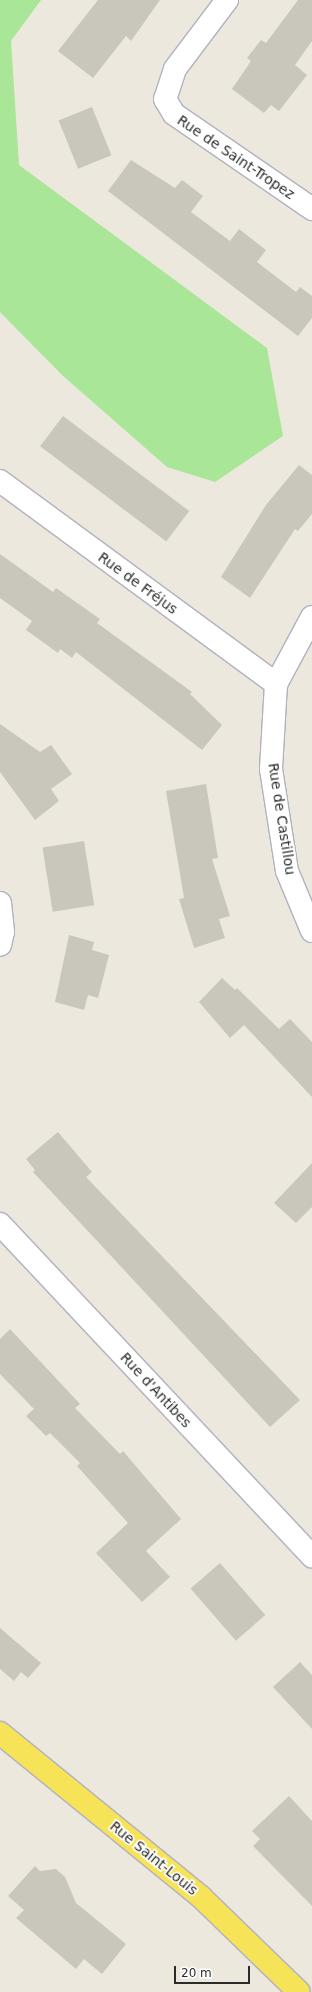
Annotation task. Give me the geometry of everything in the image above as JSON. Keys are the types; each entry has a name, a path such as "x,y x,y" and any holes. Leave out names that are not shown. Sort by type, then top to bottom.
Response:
{"main road":[{"name":"Rue Saint-Louis","path":"0,1733 201,1897 299,1992"}],"street":[{"name":"Rue de Saint-Tropez","path":"227,0 175,69 165,99 174,114 312,209"},
{"name":"Rue de Fréjus","path":"0,481 276,684"},
{"name":"Rue de Castillou","path":"312,617 276,684 270,769 287,870 312,930"},
{"path":"0,903 0,945"},
{"name":"Rue d'Antibes","path":"0,1224 312,1556"}],"green space":[{"path":"0,0 41,0 11,41 19,165 267,348 283,436 215,482 167,467 62,375 0,312"}],"building":[{"path":"98,0 160,0 131,41 126,36 93,78 58,51"},
{"path":"298,0 312,0 312,41 295,65 307,75 279,111 271,105 264,113 232,89 251,61 247,58 261,40 266,43"},
{"path":"92,107 111,155 78,169 59,120"},
{"path":"131,160 175,188 182,180 203,196 191,212 230,241 239,229 266,250 257,262 296,292 300,287 312,296 312,318 298,336 108,191"},
{"path":"63,416 189,511 166,541 40,446"},
{"path":"299,465 312,475 312,514 298,531 295,529 250,598 221,577 266,505"},
{"path":"0,554 53,592 56,588 100,619 97,623 192,692 190,694 222,725 202,750 76,652 72,658 60,649 58,653 26,630 32,621 0,598"},
{"path":"0,724 40,752 51,745 72,774 51,789 59,801 35,820 0,772"},
{"path":"206,784 218,858 212,859 230,916 219,919 225,938 194,948 179,899 184,898 166,791"},
{"path":"84,841 94,905 53,912 43,848"},
{"path":"69,935 94,942 92,950 109,955 98,998 88,995 84,1010 55,1002"},
{"path":"222,978 235,990 237,988 279,1029 290,1019 312,1042 312,1097 244,1025 230,1038 199,1002"},
{"path":"58,1132 92,1172 86,1177 300,1400 270,1427 33,1172 35,1170 26,1159"},
{"path":"312,1163 312,1207 296,1223 274,1203"},
{"path":"10,1329 80,1404 75,1408 120,1454 123,1451 181,1519 146,1551 170,1577 142,1602 96,1553 128,1523 77,1466 80,1463 50,1433 46,1436 26,1416 34,1409 0,1374 0,1339"},
{"path":"220,1563 265,1615 236,1641 191,1589"},
{"path":"0,1628 41,1663 28,1678 21,1672 14,1681 0,1669"},
{"path":"300,1662 312,1675 312,1729 273,1687"},
{"path":"289,1796 312,1821 312,1906 253,1846 260,1839 252,1831"},
{"path":"35,1866 40,1871 56,1869 65,1877 76,1903 126,1944 102,1974 84,1959 76,1969 16,1918 24,1910 8,1896"}]}
